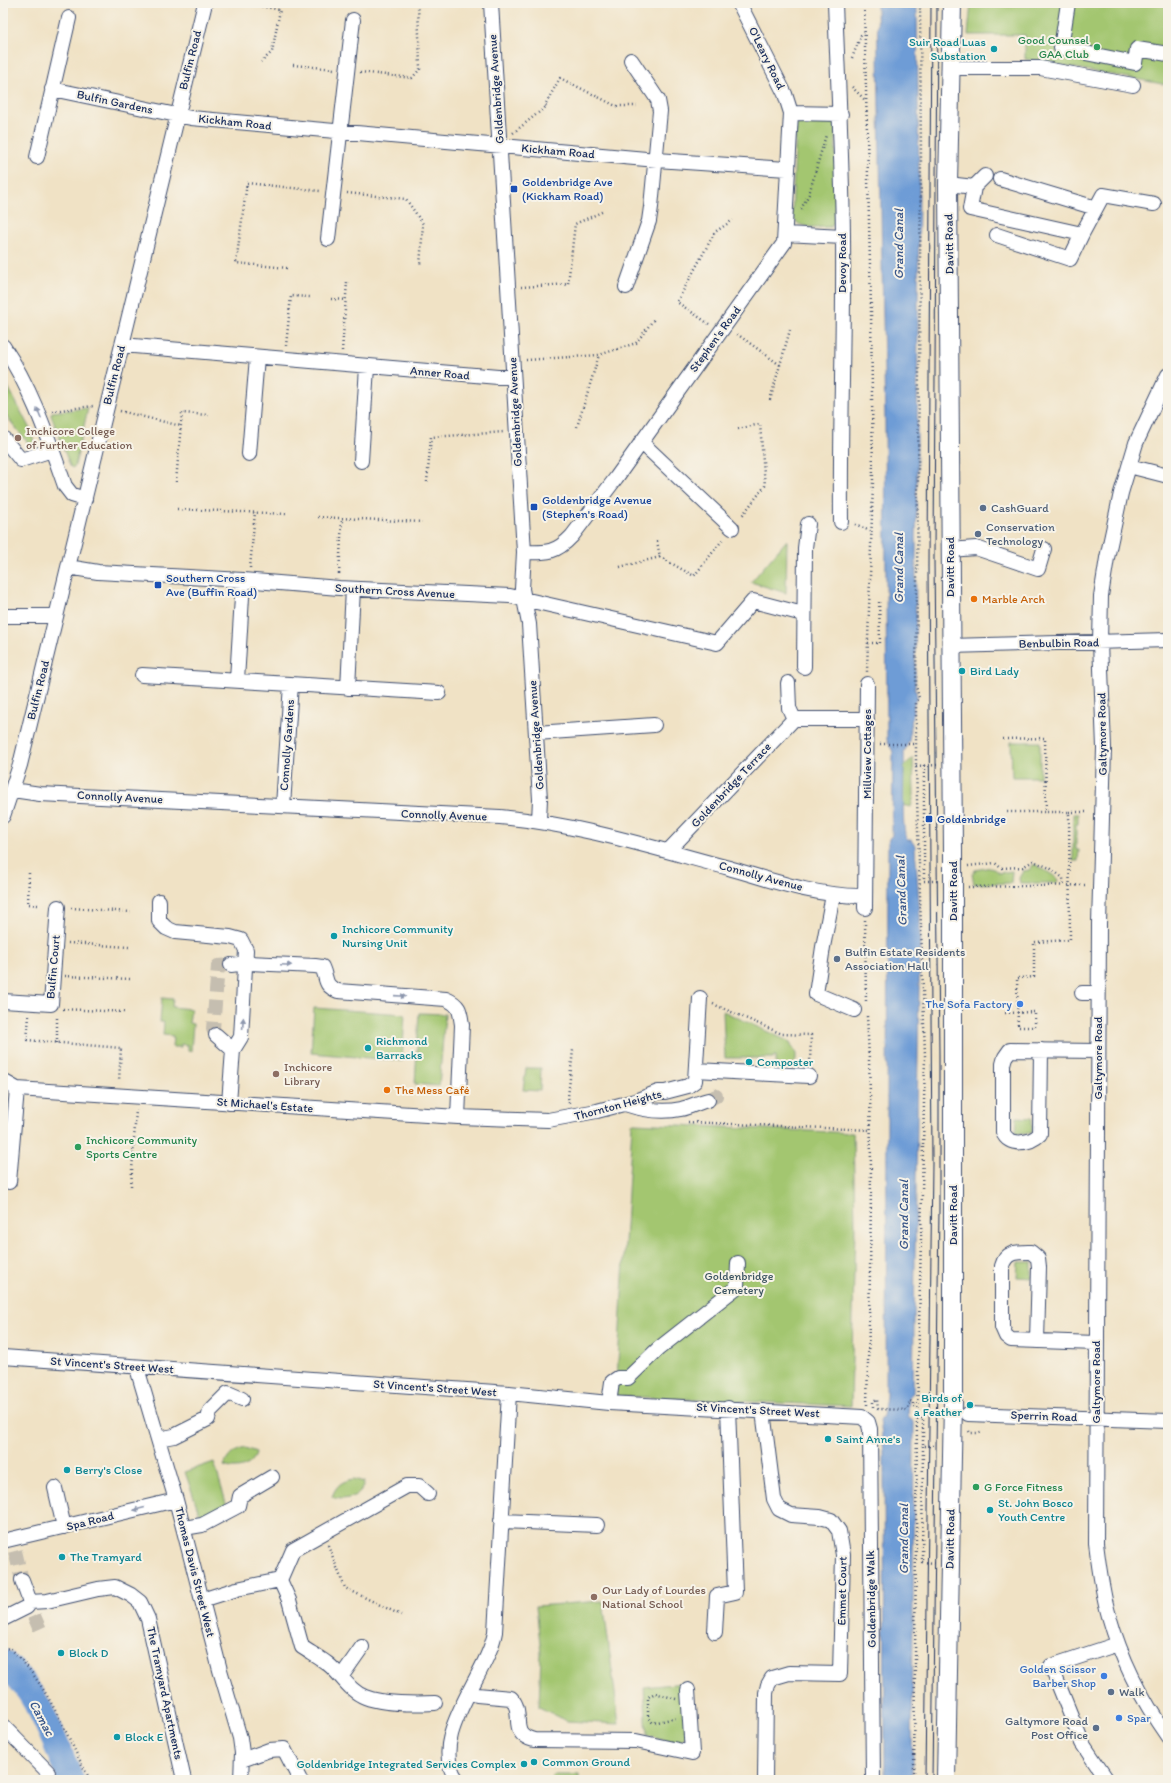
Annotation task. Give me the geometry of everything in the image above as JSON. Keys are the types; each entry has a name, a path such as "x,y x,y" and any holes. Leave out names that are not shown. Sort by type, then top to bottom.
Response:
{"main road":[{"name":"Davitt Road","path":"946,1780 953,1394 952,764 948,184 952,3"}],"street":[{"name":"Bulfin Road","path":"3,816 13,790 205,3"},
{"name":"Goldenbridge Avenue","path":"491,3 524,552 524,600 529,624 540,799 539,820"},
{"name":"O'Leary Road","path":"739,3 785,94 791,114 787,169"},
{"name":"Devoy Road","path":"835,3 837,76 841,114 843,237 842,522"},
{"path":"1068,3 1061,48 1135,63 1137,49 1168,54"},
{"path":"37,157 68,18"},
{"path":"328,239 353,20"},
{"path":"626,287 649,221 657,160 659,104 631,60"},
{"path":"950,68 1040,68 1133,85"},
{"name":"Bulfin Gardens","path":"52,89 177,116"},
{"path":"791,114 841,114"},
{"name":"Kickham Road","path":"177,116 657,160 787,169"},
{"name":"Stephen's Road","path":"524,552 554,551 564,545 641,442 784,243 787,169"},
{"path":"986,176 974,187 970,209 1082,234"},
{"path":"1000,179 1096,208"},
{"path":"948,184 974,187"},
{"path":"996,235 1070,259 1103,195 1154,204"},
{"path":"785,234 843,237"},
{"name":"Anner Road","path":"122,345 341,365 513,377"},
{"path":"3,346 12,359 40,416 65,486 72,495 85,499"},
{"path":"249,454 257,357"},
{"path":"361,461 367,367"},
{"name":"Galtymore Road","path":"1168,375 1136,443 1129,466 1114,517 1101,596 1100,642 1104,748 1098,993 1096,1343 1096,1543 1108,1615 1118,1644 1153,1715 1168,1737"},
{"path":"4,439 21,460 52,450"},
{"path":"641,442 732,528"},
{"path":"1129,466 1168,476"},
{"path":"804,667 805,548 808,524"},
{"path":"950,550 976,548 1038,569 1044,549"},
{"name":"Southern Cross Avenue","path":"68,567 98,572 246,580 353,589 510,596 717,643 752,601 804,614"},
{"path":"237,680 246,580"},
{"path":"348,688 353,589"},
{"path":"3,616 56,616"},
{"name":"Benbulbin Road","path":"950,646 1168,640"},
{"name":"Connolly Gardens","path":"142,675 439,693"},
{"path":"788,683 789,708 794,719 866,719"},
{"name":"Connolly Gardens","path":"283,806 292,684"},
{"name":"Millview Cottages","path":"865,902 867,684"},
{"name":"Goldenbridge Terrace","path":"668,851 794,719"},
{"path":"536,733 654,725"},
{"name":"Connolly Avenue","path":"13,790 40,794 539,820 668,851 833,895 865,902"},
{"path":"833,895 816,994 863,1010"},
{"path":"159,901 159,921 166,928 175,932 230,937 241,940 246,950 247,963 242,1037 233,1050 229,1087 229,1103"},
{"name":"Bulfin Court","path":"3,1001 51,1004 63,907"},
{"path":"231,965 247,963 322,967 325,981 329,988 338,991 446,999 455,1003 460,1012 462,1025 458,1117"},
{"path":"1082,993 1098,993"},
{"name":"Thornton Heights","path":"528,1120 567,1118 630,1102 658,1092 665,1092 688,1086 694,1081 696,1070 700,998"},
{"path":"216,1035 233,1050"},
{"path":"1041,1050 1040,1134 1030,1142 1010,1141 1005,1137 1003,1132 1005,1057 1010,1050 1041,1050 1098,1051"},
{"path":"696,1070 809,1076"},
{"name":"St Michael's Estate","path":"3,1081 17,1089 458,1117 528,1120"},
{"path":"9,1182 17,1089"},
{"path":"630,1102 646,1109 665,1111 682,1109 708,1096"},
{"path":"1037,1340 1038,1258 1031,1252 1011,1253 1004,1259 1002,1266 1002,1327 1006,1336 1011,1340 1096,1343"},
{"path":"609,1402 612,1382 618,1378 628,1378 658,1350 737,1287 738,1263"},
{"name":"St Vincent's Street West","path":"3,1357 509,1393 609,1402 856,1416 866,1420"},
{"name":"Thomas Davis Street West","path":"138,1367 184,1528 240,1738 242,1760 241,1780"},
{"path":"158,1439 174,1436 208,1418 210,1411 228,1393 242,1399"},
{"path":"457,1780 448,1762 449,1737 494,1640 509,1393"},
{"path":"715,1632 716,1596 735,1592 728,1408"},
{"name":"Emmet Court","path":"763,1411 774,1499 778,1508 790,1515 820,1517 831,1520 839,1531 843,1555 840,1674 789,1673 772,1678 768,1685 765,1780"},
{"name":"Sperrin Road","path":"968,1414 1168,1421"},
{"name":"Goldenbridge Walk","path":"866,1420 870,1429 873,1780"},
{"path":"184,1528 202,1525 238,1506 240,1496 272,1477"},
{"path":"428,1494 420,1486 407,1486 293,1550 280,1580 288,1600 302,1647 328,1664 354,1690 364,1697 413,1704 435,1703"},
{"path":"55,1488 64,1527"},
{"name":"Spa Road","path":"11,1544 64,1527 176,1500"},
{"path":"501,1521 597,1525"},
{"path":"22,1580 34,1616"},
{"path":"202,1600 237,1589 280,1580"},
{"name":"The Tramyard Apartments","path":"30,1602 47,1601 98,1589 115,1588 131,1595 140,1602 148,1619 184,1780"},
{"path":"3,1619 27,1607 30,1602"},
{"path":"1107,1780 1082,1743 1051,1666 1118,1644"},
{"path":"341,1677 362,1647"},
{"path":"470,1692 477,1695 511,1698 516,1703 518,1709 518,1730 525,1737 534,1740 636,1741 692,1753 688,1693"},
{"path":"3,1726 48,1772"},
{"path":"242,1760 268,1750 284,1749 300,1780"}],"path":[{"path":"246,3 280,10 272,52 261,62"},
{"path":"293,65 412,78 420,69 418,3"},
{"path":"864,3 871,302 872,532 867,684"},
{"path":"914,1780 917,1406 925,1057 916,766 916,703 919,698 916,678 921,159 920,3"},
{"path":"500,146 546,106 545,105 560,78 616,106 637,106"},
{"path":"848,83 866,101"},
{"path":"798,214 810,194 820,149 828,128"},
{"path":"287,268 236,263 247,183 406,199 423,224 420,266"},
{"path":"508,288 568,284 575,224 604,211"},
{"path":"732,220 716,232 677,302 780,364"},
{"path":"341,365 347,282"},
{"path":"285,360 291,296 310,297"},
{"path":"331,299 346,300"},
{"path":"512,362 599,355 636,343 654,319"},
{"path":"770,400 790,330"},
{"path":"578,427 599,355"},
{"path":"40,416 51,411 92,406 106,407 181,426"},
{"path":"176,482 182,413 209,415"},
{"path":"620,567 660,557 694,576 765,486 760,424 738,429"},
{"path":"427,482 431,437 516,432"},
{"path":"177,509 287,514"},
{"path":"246,580 255,512"},
{"path":"318,517 422,522"},
{"path":"338,588 342,519"},
{"path":"856,525 872,532"},
{"path":"657,542 660,557"},
{"path":"868,643 880,643 879,599"},
{"path":"1003,739 1045,738 1046,812"},
{"path":"874,744 916,744"},
{"path":"916,766 952,764"},
{"path":"924,765 924,881 942,881"},
{"path":"1006,812 1091,812"},
{"path":"1005,1013 1018,1012 1035,1012 1036,1027 1018,1027 1018,1012 1017,978 1034,977 1034,942 1070,940 1069,812"},
{"path":"965,862 967,866 972,867 995,864 1001,868 1023,867 1033,861 1050,868 1063,878 1064,886"},
{"path":"29,873 28,904 38,905"},
{"path":"962,892 968,887 1087,885"},
{"path":"865,902 863,1010 871,1130 866,1420"},
{"path":"63,907 131,912"},
{"path":"64,943 129,947"},
{"path":"61,976 130,979"},
{"path":"700,998 782,1034 811,1035 809,1076"},
{"path":"58,1009 125,1012"},
{"path":"29,1015 27,1040 121,1048 119,1081"},
{"path":"57,1043 58,1017"},
{"path":"570,1107 568,1097 573,1050"},
{"path":"131,1186 136,1109"},
{"path":"683,1122 871,1130"},
{"path":"873,1404 874,1400 877,1399 878,1409 908,1410 910,1400 913,1402 913,1406 917,1406"},
{"path":"917,1418 923,1418 922,1562 940,1563"},
{"path":"923,1446 941,1446"},
{"path":"323,1533 345,1588 401,1615"},
{"path":"3,1649 10,1648 26,1663 42,1685 90,1780"},
{"path":"688,1693 675,1699 655,1693 648,1697 648,1718 653,1723 690,1716"}],"green space":[{"name":"Good Counsel GAA Club","path":"971,3 1168,3 1168,85 1025,59 1025,35 968,35"},
{"path":"802,120 831,121 834,122 836,128 835,221 831,227 804,226 795,221 792,217 796,126"},
{"path":"3,377 32,433 34,443 32,448 3,412"},
{"path":"88,408 75,466 72,468 51,415 52,412"},
{"path":"787,540 786,593 751,582"},
{"path":"1011,742 1040,742 1040,777 1012,777"},
{"path":"913,758 914,795 911,807 902,805 902,767"},
{"path":"1073,814 1078,814 1078,824 1076,824 1076,850 1079,850 1078,861 1073,861"},
{"path":"1033,865 1036,865 1056,877 1058,881 1056,883 1020,883 1019,878 1023,871 1029,870"},
{"path":"991,867 999,873 1012,871 1011,883 974,884 972,874 975,870"},
{"path":"162,998 173,999 172,1007 191,1009 189,1023 193,1024 191,1051 188,1050 188,1045 181,1044 181,1047 172,1047 173,1036 163,1035 164,1022 160,1022"},
{"path":"314,1008 405,1014 402,1061 311,1053"},
{"path":"723,1011 790,1042 796,1054 796,1061 787,1069 776,1068 776,1056 773,1058 725,1058"},
{"path":"419,1013 445,1014 439,1086 415,1084"},
{"path":"526,1068 541,1068 540,1091 523,1090"},
{"path":"1017,1117 1032,1118 1032,1133 1016,1133"},
{"name":"Goldenbridge Cemetery","path":"632,1124 853,1133 855,1225 851,1406 616,1396"},
{"path":"1018,1262 1032,1262 1032,1278 1017,1277"},
{"path":"245,1448 256,1452 252,1461 239,1468 224,1466 227,1459 232,1454"},
{"path":"214,1462 227,1506 201,1518 185,1472"},
{"path":"354,1479 364,1482 363,1487 356,1495 342,1499 332,1497 335,1489 340,1484"},
{"path":"603,1601 619,1724 567,1721 539,1707 541,1653 536,1606"},
{"path":"684,1683 686,1735 678,1743 647,1735 644,1687"},
{"path":"552,1775 579,1775 579,1780 552,1780"}],"water":[{"name":"Grand Canal","path":"877,3 916,3 917,12 919,183 915,687 917,697 914,703 909,741 904,752 903,798 905,833 907,840 911,840 915,846 920,918 913,1393 909,1396 908,1417 914,1422 912,1780 885,1780 884,1451 880,1420 883,1416 886,1396 888,842 892,835 893,752 887,740 885,421"}],"waterway":[{"name":"Camac","path":"3,1662 16,1674 36,1702 71,1780"}],"tunnel":[{"path":"216,1035 213,1029 218,966 231,965"},
{"path":"708,1092 716,1096 708,1100"},
{"path":"15,1551 22,1580"},
{"path":"34,1616 41,1632"}],"tram line":[{"path":"925,1780 932,1162 928,566 931,3"},
{"path":"932,1780 939,1209 934,559 937,3"}],"place":[{"name":"Good Counsel GAA Club","path":"1097,47"},
{"name":"Suir Road Luas Substation","path":"994,49"},
{"name":"Goldenbridge Ave (Kickham Road)","path":"514,189"},
{"name":"Inchicore College of Further Education","path":"18,438"},
{"name":"Goldenbridge Avenue (Stephen's Road)","path":"534,507"},
{"name":"CashGuard","path":"983,508"},
{"name":"Conservation Technology","path":"978,534"},
{"name":"Southern Cross Ave (Buffin Road)","path":"158,585"},
{"name":"Marble Arch","path":"974,599"},
{"name":"Bird Lady","path":"962,671"},
{"name":"Goldenbridge","path":"929,819"},
{"name":"Inchicore Community Nursing Unit","path":"334,936"},
{"name":"Bulfin Estate Residents Association Hall","path":"837,959"},
{"name":"The Sofa Factory","path":"1020,1004"},
{"name":"Richmond Barracks","path":"368,1048"},
{"name":"Composter","path":"749,1062"},
{"name":"Inchicore Library","path":"276,1074"},
{"name":"The Mess Café","path":"387,1090"},
{"name":"Inchicore Community Sports Centre","path":"78,1147"},
{"name":"Birds of a Feather","path":"970,1405"},
{"name":"Saint Anne's","path":"828,1439"},
{"name":"Berry's Close","path":"67,1470"},
{"name":"G Force Fitness","path":"976,1487"},
{"name":"St. John Bosco Youth Centre","path":"990,1510"},
{"name":"The Tramyard","path":"62,1557"},
{"name":"Our Lady of Lourdes National School","path":"594,1597"},
{"name":"Block D","path":"61,1653"},
{"name":"Golden Scissor Barber Shop","path":"1104,1676"},
{"name":"Walk","path":"1111,1692"},
{"name":"Spar","path":"1119,1718"},
{"name":"Galtymore Road Post Office","path":"1096,1728"},
{"name":"Block E","path":"117,1737"},
{"name":"Common Ground","path":"534,1762"},
{"name":"Goldenbridge Integrated Services Complex","path":"524,1764"}]}
